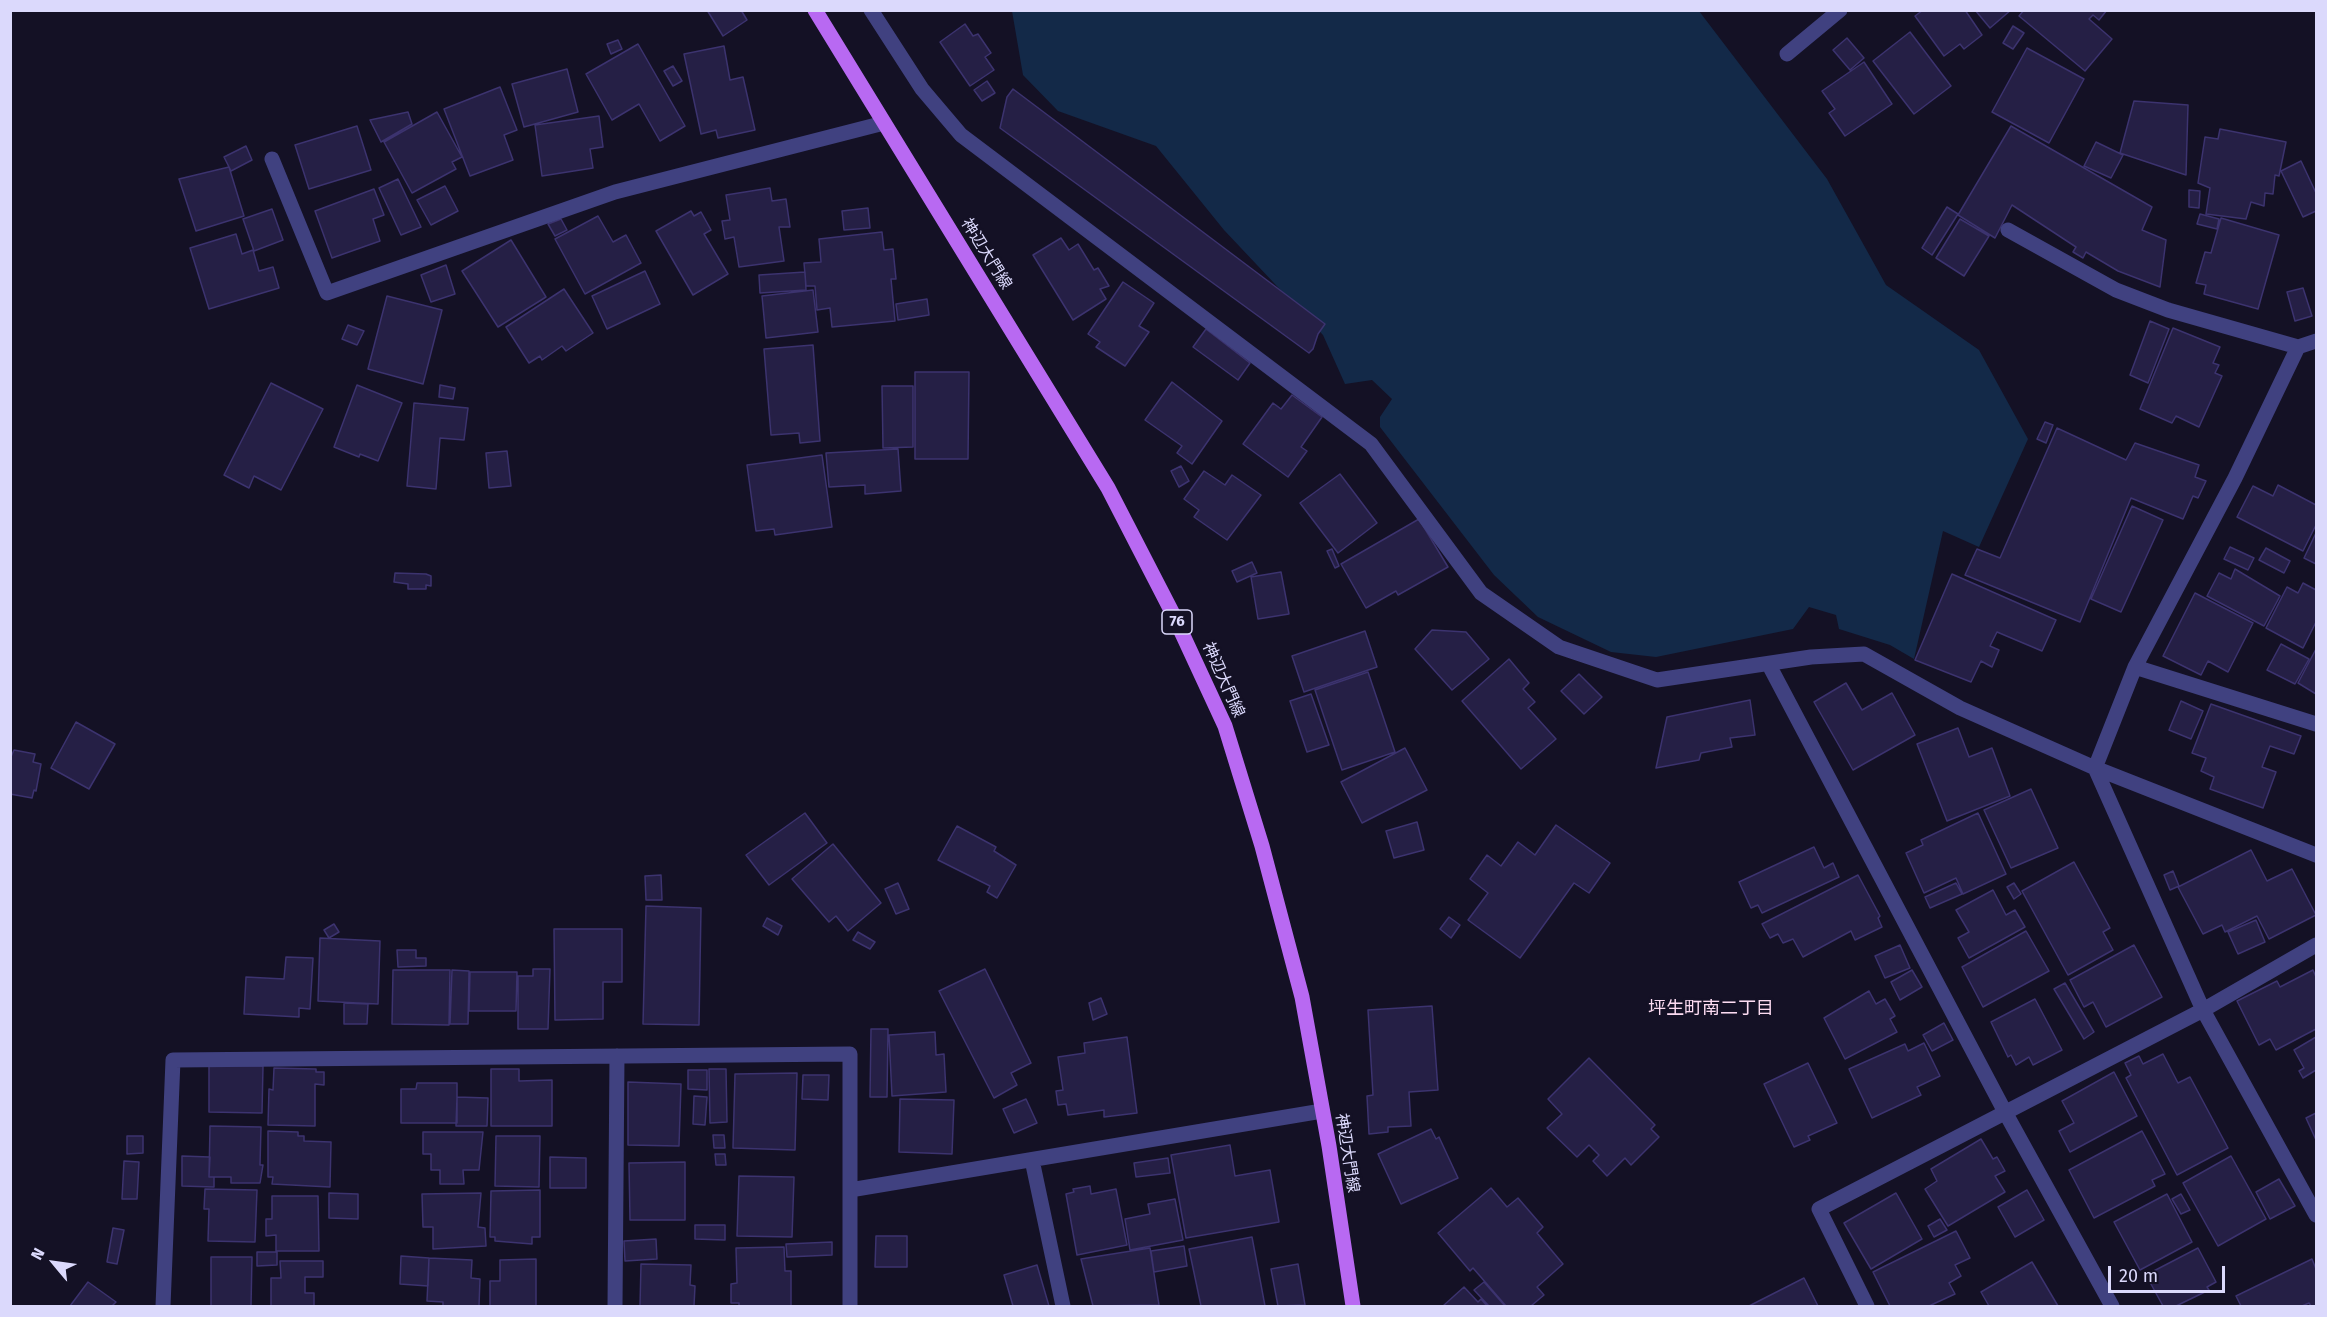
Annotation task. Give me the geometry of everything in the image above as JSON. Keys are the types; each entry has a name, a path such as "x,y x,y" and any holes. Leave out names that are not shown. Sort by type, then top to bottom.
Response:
{"main road":[{"name":"神辺大門線","path":"818,11 1108,488 1174,616 1225,726 1262,846 1302,997 1353,1306"}],"street":[{"path":"871,10 922,88 961,135 1371,444 1482,593 1559,647 1657,680 1811,657 1864,654 1960,708 2095,768 2316,855"},
{"path":"1787,54 1840,10"},
{"path":"272,159 327,293 615,192 884,123"},
{"path":"2008,230 2116,290 2168,310 2298,347 2316,341"},
{"path":"2298,347 2235,478 2135,668 2095,768 2203,1010 2316,1215"},
{"path":"1769,665 2005,1112 2112,1306"},
{"path":"2135,668 2316,724"},
{"path":"1867,1306 1819,1209 2203,1010 2316,945"},
{"path":"163,1306 173,1060 850,1054 850,1306"},
{"path":"615,1306 617,1056"},
{"path":"850,1190 1322,1111"},
{"path":"1032,1160 1063,1306"}],"water":[{"path":"1012,11 1699,11 1827,179 1886,285 1979,350 2028,439 1979,547 1943,531 1914,659 1890,645 1839,629 1836,615 1809,607 1793,629 1656,657 1611,652 1538,617 1494,575 1380,427 1380,417 1392,399 1372,380 1345,384 1323,335 1224,230 1156,146 1058,111 1023,75"}],"building":[{"path":"707,10 741,10 747,20 723,36"},
{"path":"1923,10 1965,10 1982,35 1964,49 1960,44 1944,56 1915,16"},
{"path":"1975,10 2011,10 1990,28"},
{"path":"2024,10 2107,10 2099,20 2093,15 2089,19 2112,39 2085,71 2019,16"},
{"path":"965,24 973,36 978,34 991,53 985,57 994,70 970,86 940,42"},
{"path":"2013,26 2024,33 2013,49 2003,43"},
{"path":"1910,32 1951,86 1914,114 1873,61"},
{"path":"1847,38 1864,58 1850,70 1833,50"},
{"path":"618,40 622,49 611,54 607,44"},
{"path":"638,44 685,126 660,141 639,104 612,120 586,74"},
{"path":"724,46 730,80 743,77 755,130 718,138 716,130 701,134 684,54"},
{"path":"2027,48 2084,79 2049,143 1992,112"},
{"path":"1864,62 1892,104 1845,136 1829,113 1835,109 1822,91"},
{"path":"673,66 682,81 673,86 664,71"},
{"path":"567,69 578,112 524,127 512,84"},
{"path":"987,81 995,93 982,101 974,90"},
{"path":"500,87 517,130 504,135 513,160 470,176 444,109"},
{"path":"1013,89 1325,324 1318,334 1313,349 1309,353 1000,128 1007,97"},
{"path":"2134,101 2188,105 2186,175 2120,153"},
{"path":"408,112 412,124 381,142 370,120"},
{"path":"437,112 462,157 452,162 456,169 412,193 384,142"},
{"path":"599,116 603,147 590,149 593,168 542,176 535,125"},
{"path":"357,126 371,170 309,189 295,145"},
{"path":"2011,126 2152,207 2142,230 2166,240 2160,287 2118,271 2086,252 2083,258 2073,252 2076,247 2012,205 1995,238 1958,215"},
{"path":"2220,129 2286,142 2279,176 2275,175 2273,194 2265,193 2264,206 2251,202 2246,219 2206,214 2210,188 2198,183 2205,137 2218,139"},
{"path":"2096,142 2123,155 2111,178 2084,166"},
{"path":"246,146 252,160 231,171 224,157"},
{"path":"2301,161 2316,193 2316,211 2303,217 2281,171"},
{"path":"229,167 244,216 196,231 179,179"},
{"path":"398,179 421,227 401,235 379,188"},
{"path":"445,186 458,211 431,225 417,200"},
{"path":"770,188 772,201 786,199 790,227 779,227 784,261 739,267 734,237 725,239 722,221 730,220 726,195"},
{"path":"374,189 384,215 373,219 380,241 332,258 315,211"},
{"path":"2189,190 2200,191 2199,208 2189,207"},
{"path":"1947,207 1958,214 1932,255 1922,248"},
{"path":"868,208 870,228 844,230 842,211"},
{"path":"272,209 283,240 254,251 243,219"},
{"path":"691,211 694,216 701,212 711,230 704,234 728,274 693,295 656,231"},
{"path":"2200,214 2219,219 2217,229 2197,224"},
{"path":"598,216 613,242 626,235 641,263 585,294 555,239"},
{"path":"2221,218 2279,235 2258,309 2204,294 2206,285 2196,283 2205,252 2211,253"},
{"path":"561,219 567,230 555,236 548,224"},
{"path":"1960,219 1989,236 1964,276 1936,258"},
{"path":"882,232 884,250 893,249 896,279 891,279 895,321 832,327 830,308 817,310 815,286 806,286 804,263 821,262 819,239"},
{"path":"236,234 242,254 253,250 259,271 273,267 279,288 209,309 190,248"},
{"path":"1061,238 1069,250 1078,244 1094,270 1098,268 1109,286 1100,289 1106,299 1073,320 1033,255"},
{"path":"511,240 546,297 498,327 462,271"},
{"path":"446,265 455,294 431,302 421,275"},
{"path":"645,271 660,304 607,329 592,296"},
{"path":"805,272 806,290 760,293 759,275"},
{"path":"1123,282 1154,303 1139,326 1149,332 1125,366 1096,347 1100,342 1088,334"},
{"path":"2303,288 2312,316 2295,321 2287,292"},
{"path":"564,289 593,333 566,351 562,346 542,360 540,356 529,363 506,327"},
{"path":"813,290 818,332 766,338 762,296"},
{"path":"387,296 442,310 423,384 368,369"},
{"path":"927,299 929,315 898,320 896,304"},
{"path":"2150,321 2169,329 2148,383 2130,375"},
{"path":"348,325 364,331 357,345 342,339"},
{"path":"2173,328 2220,347 2213,363 2219,365 2215,373 2222,376 2199,427 2176,416 2172,423 2140,409"},
{"path":"1206,329 1250,363 1238,380 1193,347"},
{"path":"813,345 820,441 800,443 799,433 771,435 764,349"},
{"path":"915,372 969,372 968,459 915,459"},
{"path":"1172,382 1222,421 1192,464 1177,453 1182,446 1145,420"},
{"path":"271,383 323,409 281,490 254,476 249,488 224,475"},
{"path":"357,385 402,403 378,461 360,454 359,457 334,447"},
{"path":"440,385 455,388 453,399 439,397"},
{"path":"882,386 913,386 913,447 883,448"},
{"path":"1292,395 1322,417 1301,447 1307,451 1288,477 1243,444 1273,403 1281,409"},
{"path":"414,403 468,408 464,440 440,438 436,489 407,486"},
{"path":"2045,422 2053,425 2046,443 2037,439"},
{"path":"2057,428 2126,460 2135,443 2199,465 2195,477 2206,481 2198,498 2193,496 2183,519 2131,498 2080,622 1965,575 1977,549 2000,558"},
{"path":"898,449 901,491 865,494 865,485 829,487 826,453"},
{"path":"507,451 511,486 489,488 486,453"},
{"path":"822,455 832,527 775,535 774,529 756,531 747,465"},
{"path":"1181,466 1189,481 1179,487 1171,471"},
{"path":"1204,471 1225,485 1232,475 1261,495 1227,540 1194,517 1199,510 1184,499"},
{"path":"1340,474 1377,523 1338,553 1300,503"},
{"path":"2278,485 2316,505 2316,525 2303,551 2237,517 2253,486 2273,496"},
{"path":"2132,506 2163,520 2121,612 2091,599"},
{"path":"1419,519 1448,567 1398,595 1396,591 1366,608 1341,564"},
{"path":"2316,533 2316,564 2304,558"},
{"path":"2230,547 2254,558 2248,570 2224,559"},
{"path":"2266,548 2290,561 2284,573 2259,560"},
{"path":"1332,549 1339,566 1335,568 1327,551"},
{"path":"1252,562 1257,573 1237,582 1232,571"},
{"path":"2235,569 2280,596 2264,626 2207,596 2219,573 2231,579"},
{"path":"1281,572 1289,614 1258,619 1251,577"},
{"path":"395,573 426,574 431,576 431,586 426,585 426,589 408,589 408,584 394,582"},
{"path":"1952,574 2056,620 2042,651 1997,632 1990,646 1999,650 1992,667 1981,661 1971,682 1915,660"},
{"path":"2303,583 2316,590 2316,622 2303,648 2266,628 2287,587 2298,593"},
{"path":"2195,593 2253,623 2228,672 2208,661 2201,675 2163,656"},
{"path":"1432,630 1466,632 1489,659 1452,690 1415,649"},
{"path":"1365,631 1377,667 1304,692 1292,656"},
{"path":"2281,644 2309,659 2295,684 2267,670"},
{"path":"2316,649 2316,694 2298,683"},
{"path":"1509,659 1529,683 1523,689 1535,702 1528,708 1556,739 1521,769 1462,701"},
{"path":"1368,672 1395,752 1342,770 1315,690"},
{"path":"1579,674 1602,697 1584,714 1561,691"},
{"path":"1846,683 1862,710 1892,693 1915,735 1853,770 1814,702"},
{"path":"1311,694 1329,745 1307,752 1290,701"},
{"path":"1750,700 1755,735 1730,738 1732,747 1701,753 1699,760 1656,768 1667,717"},
{"path":"2181,701 2203,711 2191,739 2169,730"},
{"path":"2211,704 2301,736 2294,754 2270,746 2262,767 2276,772 2263,808 2210,789 2214,777 2201,771 2206,758 2192,753"},
{"path":"76,722 115,744 89,789 51,768"},
{"path":"1958,728 1969,757 1992,748 2010,796 1947,821 1917,744"},
{"path":"1405,748 1427,790 1362,823 1341,782"},
{"path":"14,750 35,754 33,762 41,764 36,791 34,790 32,798 10,794 10,759"},
{"path":"2031,789 2058,848 2011,868 1984,810"},
{"path":"805,813 827,843 769,885 746,855"},
{"path":"1978,813 2006,874 1963,894 1956,878 1924,893 1906,853 1923,845 1921,840"},
{"path":"1417,822 1424,850 1394,858 1386,831"},
{"path":"1556,825 1610,863 1589,893 1574,883 1520,958 1468,920 1488,893 1470,879 1487,855 1501,866 1518,842 1535,855"},
{"path":"957,826 996,847 994,851 1016,865 997,898 987,892 990,886 938,860"},
{"path":"833,844 881,903 848,931 836,916 829,922 792,879"},
{"path":"1814,847 1824,868 1833,863 1839,877 1762,913 1758,905 1751,908 1739,882"},
{"path":"2251,850 2267,881 2292,869 2316,915 2269,939 2257,916 2225,932 2222,925 2203,934 2178,887"},
{"path":"2074,862 2110,928 2103,932 2113,950 2068,975 2022,891"},
{"path":"2173,871 2179,886 2170,890 2164,875"},
{"path":"661,875 662,900 646,900 645,876"},
{"path":"1858,875 1880,916 1878,918 1882,927 1855,940 1851,931 1803,957 1793,939 1783,943 1778,934 1770,938 1762,924"},
{"path":"898,883 909,909 896,914 885,889"},
{"path":"1956,883 1962,894 1930,908 1925,897"},
{"path":"2014,883 2021,894 2014,899 2007,887"},
{"path":"1993,890 2006,915 2015,910 2025,927 1969,958 1958,938 1969,932 1956,910"},
{"path":"646,906 701,908 699,1025 643,1024"},
{"path":"1449,917 1460,925 1451,938 1440,929"},
{"path":"767,918 782,926 778,935 763,926"},
{"path":"2256,920 2265,942 2238,954 2228,932"},
{"path":"334,924 339,932 329,938 324,930"},
{"path":"554,929 622,929 622,982 603,982 603,1019 555,1020"},
{"path":"2026,931 2049,971 1983,1007 1962,967"},
{"path":"858,932 875,942 870,949 853,940"},
{"path":"320,938 380,941 378,1004 318,1001"},
{"path":"1900,945 1910,968 1885,978 1875,956"},
{"path":"2134,945 2162,997 2106,1027 2093,1002 2084,1007 2070,980"},
{"path":"397,950 416,950 416,958 426,958 426,966 398,967"},
{"path":"286,957 313,958 310,1009 299,1008 299,1017 244,1014 246,977 284,979"},
{"path":"533,969 550,969 548,1029 518,1029 518,976 533,976"},
{"path":"985,969 1031,1063 1011,1073 1017,1085 994,1098 939,991"},
{"path":"393,970 450,970 449,1025 392,1024"},
{"path":"452,970 469,971 468,1024 450,1024"},
{"path":"1912,970 1922,987 1900,1000 1891,982"},
{"path":"2313,970 2316,977 2316,1029 2276,1050 2270,1039 2259,1045 2237,1001 2277,981 2280,987"},
{"path":"470,972 517,972 516,1011 469,1011"},
{"path":"2065,983 2094,1032 2084,1039 2054,989"},
{"path":"1869,991 1876,1004 1885,999 1895,1016 1890,1019 1897,1032 1845,1059 1824,1018"},
{"path":"1101,998 1107,1014 1093,1020 1089,1003"},
{"path":"2035,999 2062,1050 2033,1065 2029,1057 2016,1065 2011,1055 2008,1057 1991,1022"},
{"path":"344,1003 368,1004 367,1024 344,1024"},
{"path":"1432,1006 1438,1090 1409,1092 1411,1126 1388,1127 1388,1132 1369,1134 1367,1096 1373,1095 1368,1010"},
{"path":"1944,1023 1953,1040 1932,1051 1923,1035"},
{"path":"871,1029 888,1029 887,1097 870,1097"},
{"path":"935,1032 936,1055 944,1054 946,1092 892,1096 889,1035"},
{"path":"1127,1037 1137,1113 1104,1117 1104,1110 1068,1115 1066,1104 1058,1105 1056,1091 1063,1090 1058,1057 1085,1053 1084,1043"},
{"path":"2316,1037 2316,1070 2303,1078 2299,1071 2304,1068 2294,1050"},
{"path":"1924,1043 1940,1076 1917,1087 1921,1095 1872,1118 1849,1069 1905,1044 1908,1051"},
{"path":"2163,1054 2178,1083 2190,1077 2228,1148 2177,1175 2126,1078 2131,1075 2125,1063 2139,1056 2143,1064"},
{"path":"1589,1058 1655,1125 1651,1129 1659,1137 1631,1165 1625,1158 1607,1176 1593,1161 1599,1155 1589,1145 1577,1157 1547,1128 1562,1114 1548,1099"},
{"path":"1808,1063 1837,1123 1808,1136 1810,1140 1794,1147 1764,1084"},
{"path":"209,1065 263,1066 262,1113 209,1112"},
{"path":"274,1068 316,1069 316,1072 324,1072 324,1085 315,1084 315,1126 268,1125 269,1089 273,1090"},
{"path":"491,1069 519,1069 519,1081 552,1080 552,1126 491,1126"},
{"path":"709,1069 726,1069 727,1122 710,1123"},
{"path":"688,1070 707,1070 707,1090 688,1089"},
{"path":"2114,1072 2137,1116 2070,1152 2059,1131 2074,1123 2062,1101"},
{"path":"797,1073 795,1150 733,1148 735,1074"},
{"path":"803,1075 829,1075 828,1100 802,1099"},
{"path":"628,1082 681,1084 679,1146 628,1145"},
{"path":"417,1083 457,1083 457,1123 401,1123 401,1089 416,1089"},
{"path":"694,1096 707,1097 705,1125 693,1124"},
{"path":"457,1097 488,1098 487,1126 456,1126"},
{"path":"900,1099 954,1100 952,1154 899,1152"},
{"path":"1026,1099 1037,1123 1014,1133 1003,1109"},
{"path":"2316,1113 2316,1140 2306,1118"},
{"path":"210,1126 261,1127 260,1165 263,1165 260,1183 231,1183 231,1177 209,1177"},
{"path":"1431,1129 1436,1139 1439,1137 1458,1178 1401,1204 1378,1154"},
{"path":"268,1131 298,1132 298,1136 304,1136 304,1141 331,1142 330,1187 272,1184 273,1177 268,1177"},
{"path":"2142,1131 2165,1174 2152,1180 2155,1186 2094,1218 2069,1170"},
{"path":"423,1132 483,1132 479,1170 463,1170 464,1184 440,1184 440,1170 431,1170 431,1154 423,1154"},
{"path":"713,1135 724,1135 725,1148 714,1148"},
{"path":"127,1136 143,1136 143,1153 127,1154"},
{"path":"496,1136 540,1136 539,1187 495,1186"},
{"path":"1981,1139 1993,1159 1997,1157 2005,1171 1995,1176 2005,1192 1948,1226 1925,1189 1937,1181 1931,1169"},
{"path":"1230,1145 1235,1176 1270,1170 1279,1222 1186,1238 1171,1155"},
{"path":"715,1154 725,1154 726,1165 716,1165"},
{"path":"182,1156 210,1157 209,1177 214,1177 214,1187 182,1186"},
{"path":"2231,1156 2266,1219 2218,1246 2183,1183"},
{"path":"550,1157 586,1158 586,1188 550,1188"},
{"path":"1168,1158 1170,1173 1136,1177 1134,1163"},
{"path":"124,1161 139,1162 137,1199 122,1199"},
{"path":"685,1162 685,1220 630,1220 629,1163"},
{"path":"739,1176 794,1177 792,1237 737,1236"},
{"path":"2279,1179 2295,1206 2270,1219 2256,1192"},
{"path":"1090,1186 1091,1194 1116,1189 1127,1245 1077,1255 1066,1194 1074,1192 1073,1189"},
{"path":"1491,1188 1507,1207 1518,1198 1543,1227 1537,1233 1563,1264 1537,1287 1544,1295 1531,1306 1506,1306 1473,1268 1470,1271 1438,1233"},
{"path":"205,1189 257,1190 255,1242 208,1241 209,1209 204,1209"},
{"path":"540,1190 540,1237 532,1237 532,1244 495,1241 495,1237 490,1237 491,1191"},
{"path":"2027,1190 2044,1220 2015,1237 1998,1207"},
{"path":"329,1193 358,1194 358,1219 329,1218"},
{"path":"481,1193 478,1227 485,1228 486,1246 433,1249 433,1227 423,1227 422,1194"},
{"path":"1896,1193 1922,1239 1871,1269 1844,1223"},
{"path":"2167,1194 2192,1242 2140,1270 2114,1222"},
{"path":"2181,1194 2190,1210 2181,1214 2172,1199"},
{"path":"272,1196 318,1196 319,1251 276,1251 276,1235 266,1236 266,1219 272,1219"},
{"path":"1175,1199 1183,1240 1130,1250 1125,1219 1150,1214 1148,1204"},
{"path":"1940,1219 1947,1230 1934,1237 1928,1226"},
{"path":"695,1225 725,1225 725,1240 695,1239"},
{"path":"113,1228 124,1230 117,1264 107,1262"},
{"path":"1956,1231 1970,1258 1955,1265 1961,1276 1949,1283 1955,1294 1929,1306 1890,1306 1873,1272"},
{"path":"876,1236 907,1236 907,1267 875,1267"},
{"path":"1252,1237 1265,1306 1201,1306 1189,1249"},
{"path":"656,1239 657,1259 625,1261 624,1241"},
{"path":"832,1242 832,1255 787,1257 786,1244"},
{"path":"1184,1246 1187,1266 1154,1272 1151,1251"},
{"path":"784,1247 785,1271 791,1271 791,1306 739,1306 739,1303 731,1303 731,1284 737,1283 736,1248"},
{"path":"1150,1248 1159,1305 1093,1306 1081,1259"},
{"path":"2198,1248 2216,1282 2207,1287 2209,1290 2176,1306 2163,1306 2146,1275"},
{"path":"257,1252 277,1252 277,1265 257,1266"},
{"path":"401,1256 429,1258 428,1286 400,1284"},
{"path":"211,1257 252,1257 251,1306 211,1306"},
{"path":"429,1258 472,1260 471,1278 480,1279 479,1306 443,1306 443,1302 427,1301"},
{"path":"536,1259 536,1306 490,1306 490,1281 500,1281 500,1260"},
{"path":"2312,1259 2316,1269 2316,1306 2311,1306 2309,1303 2302,1306 2241,1306 2236,1296"},
{"path":"280,1261 323,1261 323,1277 305,1277 305,1293 314,1293 314,1306 271,1306 271,1278 281,1278"},
{"path":"2032,1262 2058,1306 1989,1306 1981,1292"},
{"path":"641,1264 691,1265 690,1285 695,1286 694,1306 640,1306"},
{"path":"1298,1264 1305,1305 1278,1306 1271,1269"},
{"path":"1037,1265 1049,1306 1013,1306 1004,1275"},
{"path":"1804,1278 1818,1306 1749,1306"},
{"path":"88,1282 116,1302 112,1306 70,1306"},
{"path":"1484,1282 1505,1306 1489,1306 1474,1290"},
{"path":"1464,1287 1478,1302 1481,1299 1487,1306 1443,1306"}],"district":[{"name":"坪生町南二丁目","path":"1711,1009"}]}
